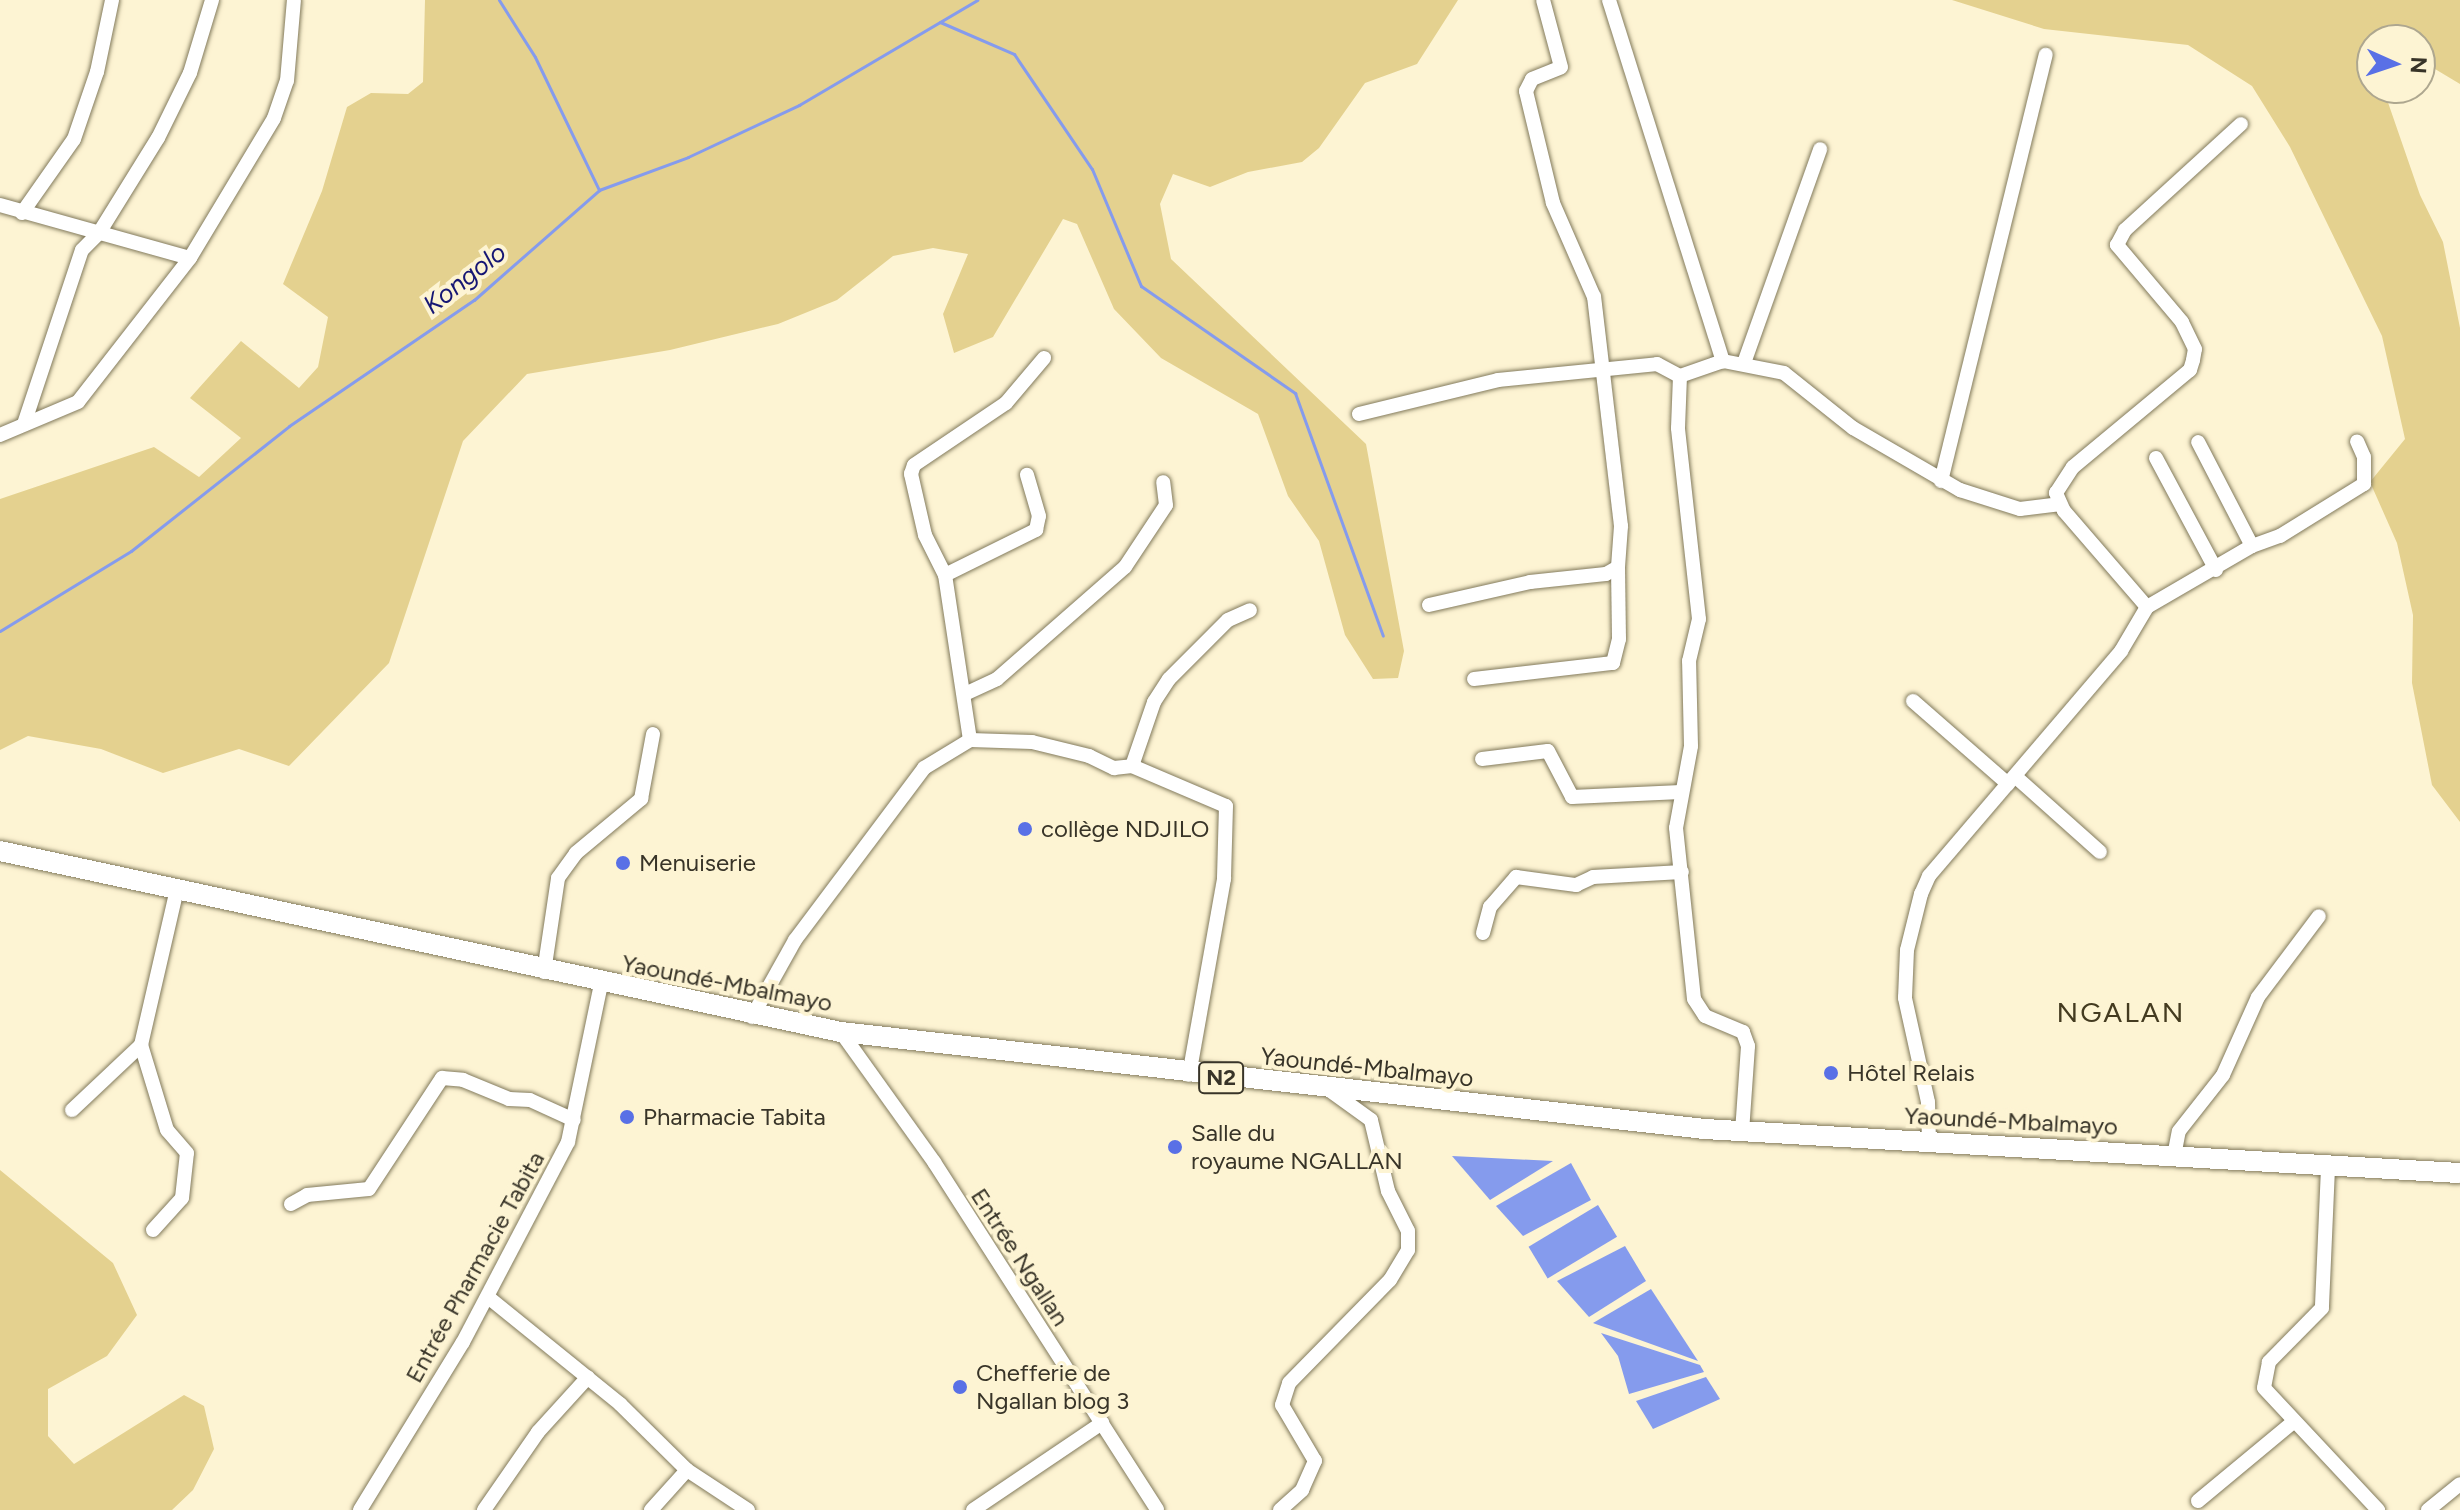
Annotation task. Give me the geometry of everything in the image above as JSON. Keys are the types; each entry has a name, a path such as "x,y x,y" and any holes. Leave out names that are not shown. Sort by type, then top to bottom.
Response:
{"highway":[{"name":"Yaoundé-Mbalmayo","path":"0,851 752,1017 841,1032 1189,1075 1742,1132 2174,1156 2328,1168 2460,1173"}],"street":[{"path":"22,213 74,139 97,72 112,0"},
{"path":"24,424 64,295 82,250 99,233 158,138 190,73 212,0"},
{"path":"0,435 78,402 190,258 274,118 287,81 294,0"},
{"path":"1474,679 1613,663 1619,639 1621,526 1594,297 1553,203 1526,91 1532,79 1561,67 1543,0"},
{"path":"1609,0 1723,361"},
{"path":"1941,481 2046,55"},
{"path":"2147,607 2059,504 2056,493 2073,467 2190,370 2195,349 2169,304 2117,245 2125,230 2241,124"},
{"path":"1744,363 1820,149"},
{"path":"0,205 190,258"},
{"path":"970,740 967,693 945,575 918,509 911,483 914,465 1006,403 1044,358"},
{"path":"1359,414 1498,380 1657,364 1680,376 1723,361 1744,363 1784,373 1853,428 1941,481 1981,500 2020,509 2059,504"},
{"path":"1680,376 1678,428 1699,619 1689,661 1691,746 1676,828 1694,999 1705,1016 1743,1032 1748,1046 1742,1132"},
{"path":"1929,1143 1928,1102 1905,998 1912,922 1929,876 2121,651 2147,607 2216,570 2252,546 2280,536 2364,484 2364,457 2357,441"},
{"path":"2198,442 2252,546"},
{"path":"2156,458 2216,570"},
{"path":"945,575 1036,530 1039,516 1027,475"},
{"path":"967,693 1007,671 1125,567 1166,505 1163,482"},
{"path":"1429,605 1530,582 1606,574 1618,567"},
{"path":"1132,766 1154,702 1169,679 1228,620 1250,610"},
{"path":"1913,701 2100,852"},
{"path":"544,972 558,878 576,853 641,799 653,734"},
{"path":"752,1017 795,940 924,768 970,740 1032,742 1089,756 1114,768 1132,766 1217,798 1229,814 1224,879 1189,1075"},
{"path":"1482,759 1548,751 1572,797 1681,792"},
{"path":"1483,933 1490,907 1516,877 1576,885 1593,877 1682,872"},
{"path":"153,1230 182,1198 187,1153 167,1130 141,1045 177,889"},
{"path":"2174,1156 2179,1131 2223,1075 2258,997 2319,916"},
{"name":"Entrée Pharmacie Tabita","path":"360,1510 488,1297 539,1202 574,1120 601,984"},
{"name":"Entrée Ngallan","path":"841,1032 890,1096 1157,1510"},
{"path":"72,1110 141,1045"},
{"path":"291,1204 307,1195 369,1189 442,1078 463,1080 509,1099 530,1100 574,1120"},
{"path":"1280,1510 1308,1482 1315,1461 1282,1405 1289,1383 1390,1280 1408,1250 1408,1231 1388,1191 1371,1120 1324,1087"},
{"path":"2328,1168 2322,1308 2269,1362 2264,1375 2264,1388 2292,1423 2378,1510"},
{"path":"488,1297 588,1377 687,1470 748,1510"},
{"path":"484,1510 538,1432 588,1377"},
{"path":"973,1510 1102,1423"},
{"path":"2198,1501 2292,1423"},
{"path":"651,1510 687,1470"},
{"path":"2428,1510 2460,1484"}],"shaded area":[{"path":"425,0 1458,0 1417,64 1365,83 1319,148 1302,162 1248,172 1210,187 1173,174 1160,204 1171,259 1366,444 1404,651 1398,678 1373,679 1345,635 1319,541 1288,496 1258,414 1161,358 1114,309 1077,224 1063,219 993,337 954,353 943,314 968,254 933,248 893,256 837,300 778,324 670,350 527,374 463,441 389,663 289,766 239,749 163,773 101,749 28,736 0,750 0,499 154,447 199,477 241,438 190,398 241,341 299,388 318,367 328,317 283,284 322,191 347,107 371,93 408,94 423,82"},
{"path":"1952,0 2460,0 2460,84 2436,70 2436,24 2356,24 2356,104 2389,104 2420,195 2443,242 2460,328 2460,822 2432,785 2412,683 2413,615 2397,543 2370,482 2405,439 2382,336 2290,147 2252,86 2188,45 2044,29"},
{"path":"0,1170 113,1263 137,1315 107,1356 48,1389 48,1436 74,1464 184,1395 204,1406 214,1449 193,1490 172,1510 0,1510"}],"water":[{"path":"1452,1156 1553,1161 1490,1200"},
{"path":"1571,1163 1591,1200 1523,1236 1496,1206"},
{"path":"1598,1205 1617,1237 1548,1278 1529,1247"},
{"path":"1625,1246 1646,1281 1589,1317 1557,1281"},
{"path":"1651,1289 1698,1361 1593,1323"},
{"path":"1601,1333 1700,1365 1704,1372 1629,1394 1618,1356"},
{"path":"1706,1377 1720,1399 1653,1429 1636,1401"}],"waterway":[{"path":"499,0 535,57 599,190"},
{"name":"Kongolo","path":"0,631 131,551 289,426 474,300 599,190 688,157 799,105 977,0"},
{"path":"940,22 1014,54 1092,169 1141,286 1295,393 1383,636"}],"place":[{"name":"collège NDJILO","path":"1025,829"},
{"name":"Menuiserie","path":"623,863"},
{"name":"Hôtel Relais","path":"1831,1073"},
{"name":"Pharmacie Tabita","path":"627,1117"},
{"name":"Salle du royaume NGALLAN","path":"1175,1147"},
{"name":"Chefferie de Ngallan blog 3","path":"960,1387"}],"district":[{"name":"NGALAN","path":"2121,1012"}]}
